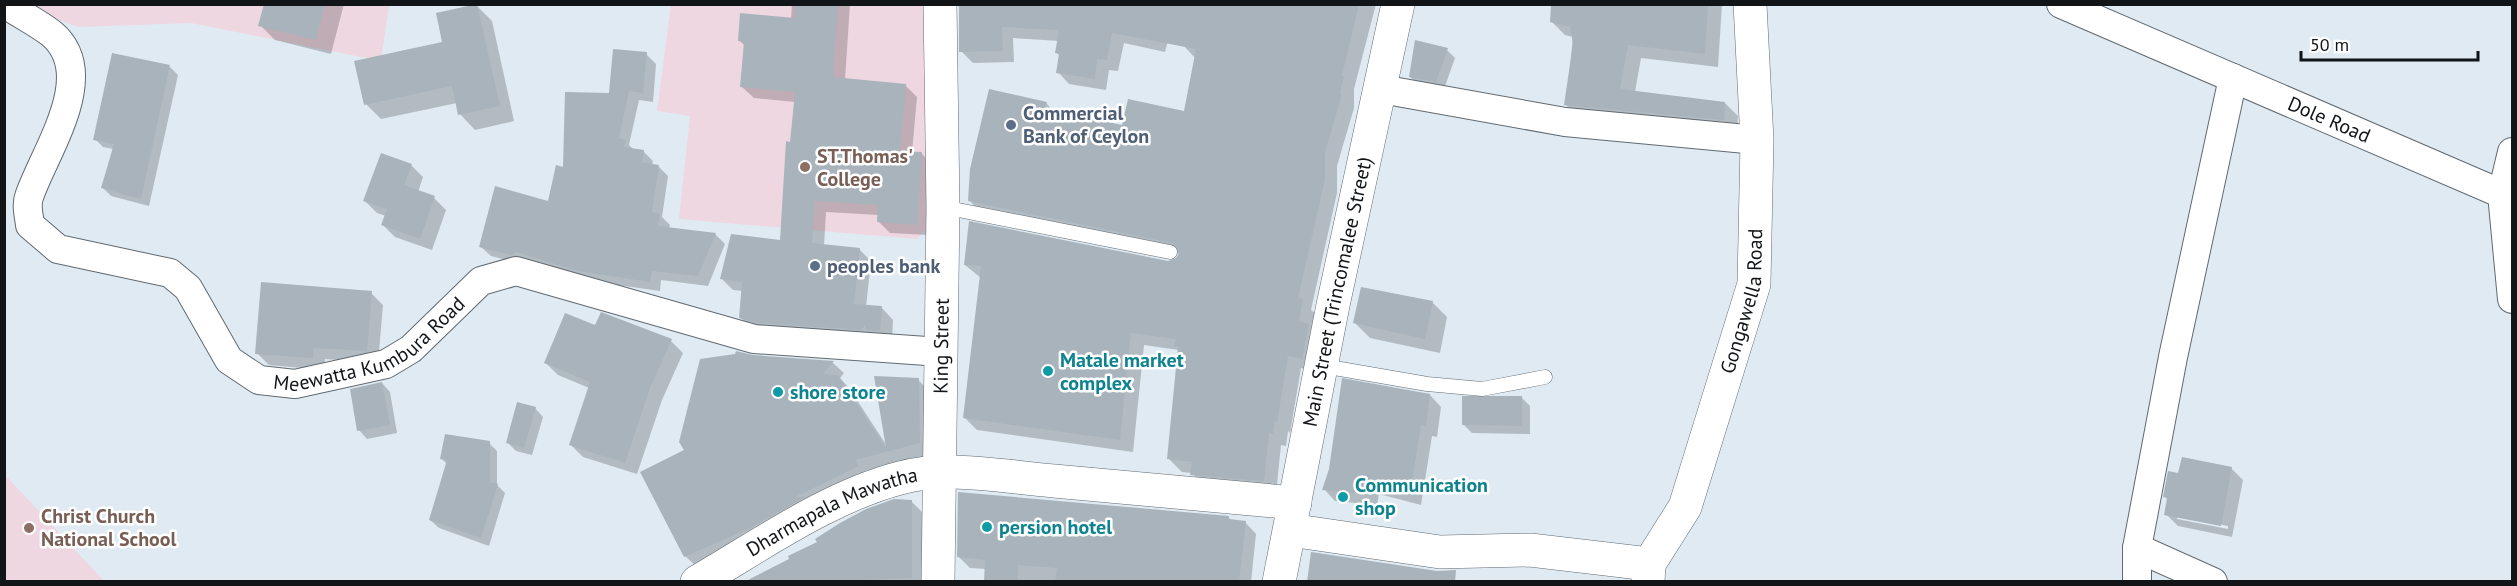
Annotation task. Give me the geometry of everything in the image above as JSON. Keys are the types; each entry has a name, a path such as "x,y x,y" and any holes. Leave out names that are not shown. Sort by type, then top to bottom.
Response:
{"main road":[{"name":"King Street","path":"938,582 942,207 940,4"},
{"name":"Main Street (Trincomalee Street)","path":"1279,582 1334,305 1398,4"},
{"name":"Gongawella Road","path":"1648,573 1685,507 1754,284 1757,140 1750,4"},
{"name":"Dharmapala Mawatha","path":"697,582 840,502 898,479 939,472 1293,517 1440,552 1530,550 1648,573"}],"street":[{"name":"Meewatta Kumbura Road","path":"5,4 53,35 69,58 70,83 62,123 28,200 30,225 58,249 170,273 188,288 229,360 259,380 295,384 386,364 411,350 481,281 516,271 754,339 940,352"},
{"name":"Dole Road","path":"2061,4 2502,194"},
{"path":"2137,582 2137,548 2173,357 2233,78"},
{"path":"1381,89 1565,122 1757,140"},
{"path":"2512,152 2502,194 2512,292"},
{"path":"2137,548 2213,582"}],"lane":[{"path":"942,207 1170,252"},
{"path":"1323,366 1426,384 1482,389 1545,377"}],"shaded area":[{"path":"21,5 389,5 381,61 191,23 78,27"},
{"name":"ST.Thomas' College","path":"671,5 926,5 926,229 917,239 679,219 690,116 657,111"},
{"name":"Christ Church National School","path":"5,475 104,581 5,581"}],"building":[{"path":"264,4 325,4 316,40 258,26"},
{"path":"477,4 500,106 458,115 452,86 364,105 354,61 442,42 436,13"},
{"path":"796,4 838,4 833,77 906,84 900,151 922,152 917,225 877,222 878,205 815,201 812,243 860,248 854,304 882,306 880,331 866,330 865,325 861,330 757,323 739,318 742,282 720,279 731,234 780,240 786,141 790,142 795,92 740,87 744,42 738,41 740,13 795,18"},
{"path":"959,4 1359,4 1342,76 1344,76 1340,93 1342,94 1325,153 1325,179 1298,298 1303,299 1299,321 1309,324 1302,359 1288,356 1277,422 1275,420 1273,434 1269,433 1264,481 1190,475 1192,462 1167,459 1178,347 1174,346 1176,339 1131,333 1120,440 963,418 981,266 964,265 969,221 1168,261 1176,258 1179,253 1172,243 968,201 970,169 989,89 1047,102 1045,108 1122,125 1128,99 1184,111 1196,49 1112,33 1107,60 1097,59 1095,79 1056,73 1059,54 1055,53 1059,30 1002,27 1003,51 959,52"},
{"path":"1551,4 1708,4 1705,54 1628,45 1620,89 1725,102 1724,120 1564,105 1573,44 1570,27 1550,22"},
{"path":"1415,40 1448,48 1436,82 1409,77"},
{"path":"613,49 647,52 643,93 629,91 619,138 626,140 624,147 644,150 642,162 659,165 652,212 660,214 658,226 716,233 698,276 652,271 650,282 578,271 516,252 511,255 479,247 495,186 548,201 556,165 563,167 565,92 609,93"},
{"path":"112,53 170,65 141,199 101,188 114,144 93,140"},
{"path":"381,153 412,164 404,185 435,196 420,239 381,225 387,209 363,201"},
{"path":"261,282 372,291 367,351 314,348 313,358 255,354"},
{"path":"1361,287 1433,301 1425,339 1353,323"},
{"path":"601,312 672,339 650,388 625,463 569,445 590,382 544,363 565,313 595,325"},
{"path":"736,351 753,355 834,361 823,374 838,375 886,448 874,376 919,378 920,443 855,460 859,466 795,497 805,497 750,528 684,557 640,472 684,450 679,442 700,359 735,354"},
{"path":"1342,378 1430,394 1426,426 1421,425 1410,494 1368,483 1366,494 1322,490 1329,469"},
{"path":"382,382 390,425 357,431 350,389"},
{"path":"1462,396 1522,396 1522,426 1462,425"},
{"path":"517,402 536,407 524,448 506,443"},
{"path":"445,434 490,441 490,482 498,484 481,538 429,520 447,460 440,459"},
{"path":"2182,457 2232,467 2221,526 2164,515 2167,498 2163,497 2168,471 2178,473"},
{"path":"958,492 1229,516 1229,519 1246,521 1239,582 1055,582 1057,568 1018,565 1018,581 984,582 985,560 957,557"},
{"path":"894,499 912,500 912,578 861,580 862,582 744,582 817,542 815,539 840,523 866,509"},
{"path":"1311,552 1437,571 1456,570 1455,582 1307,582"}],"place":[{"name":"Commercial Bank of Ceylon","path":"1011,125"},
{"name":"ST.Thomas' College","path":"805,167"},
{"name":"peoples bank","path":"815,266"},
{"name":"Matale market complex","path":"1048,371"},
{"name":"shore store","path":"778,392"},
{"name":"Communication shop","path":"1343,497"},
{"name":"persion hotel","path":"987,527"},
{"name":"Christ Church National School","path":"29,528"}]}
